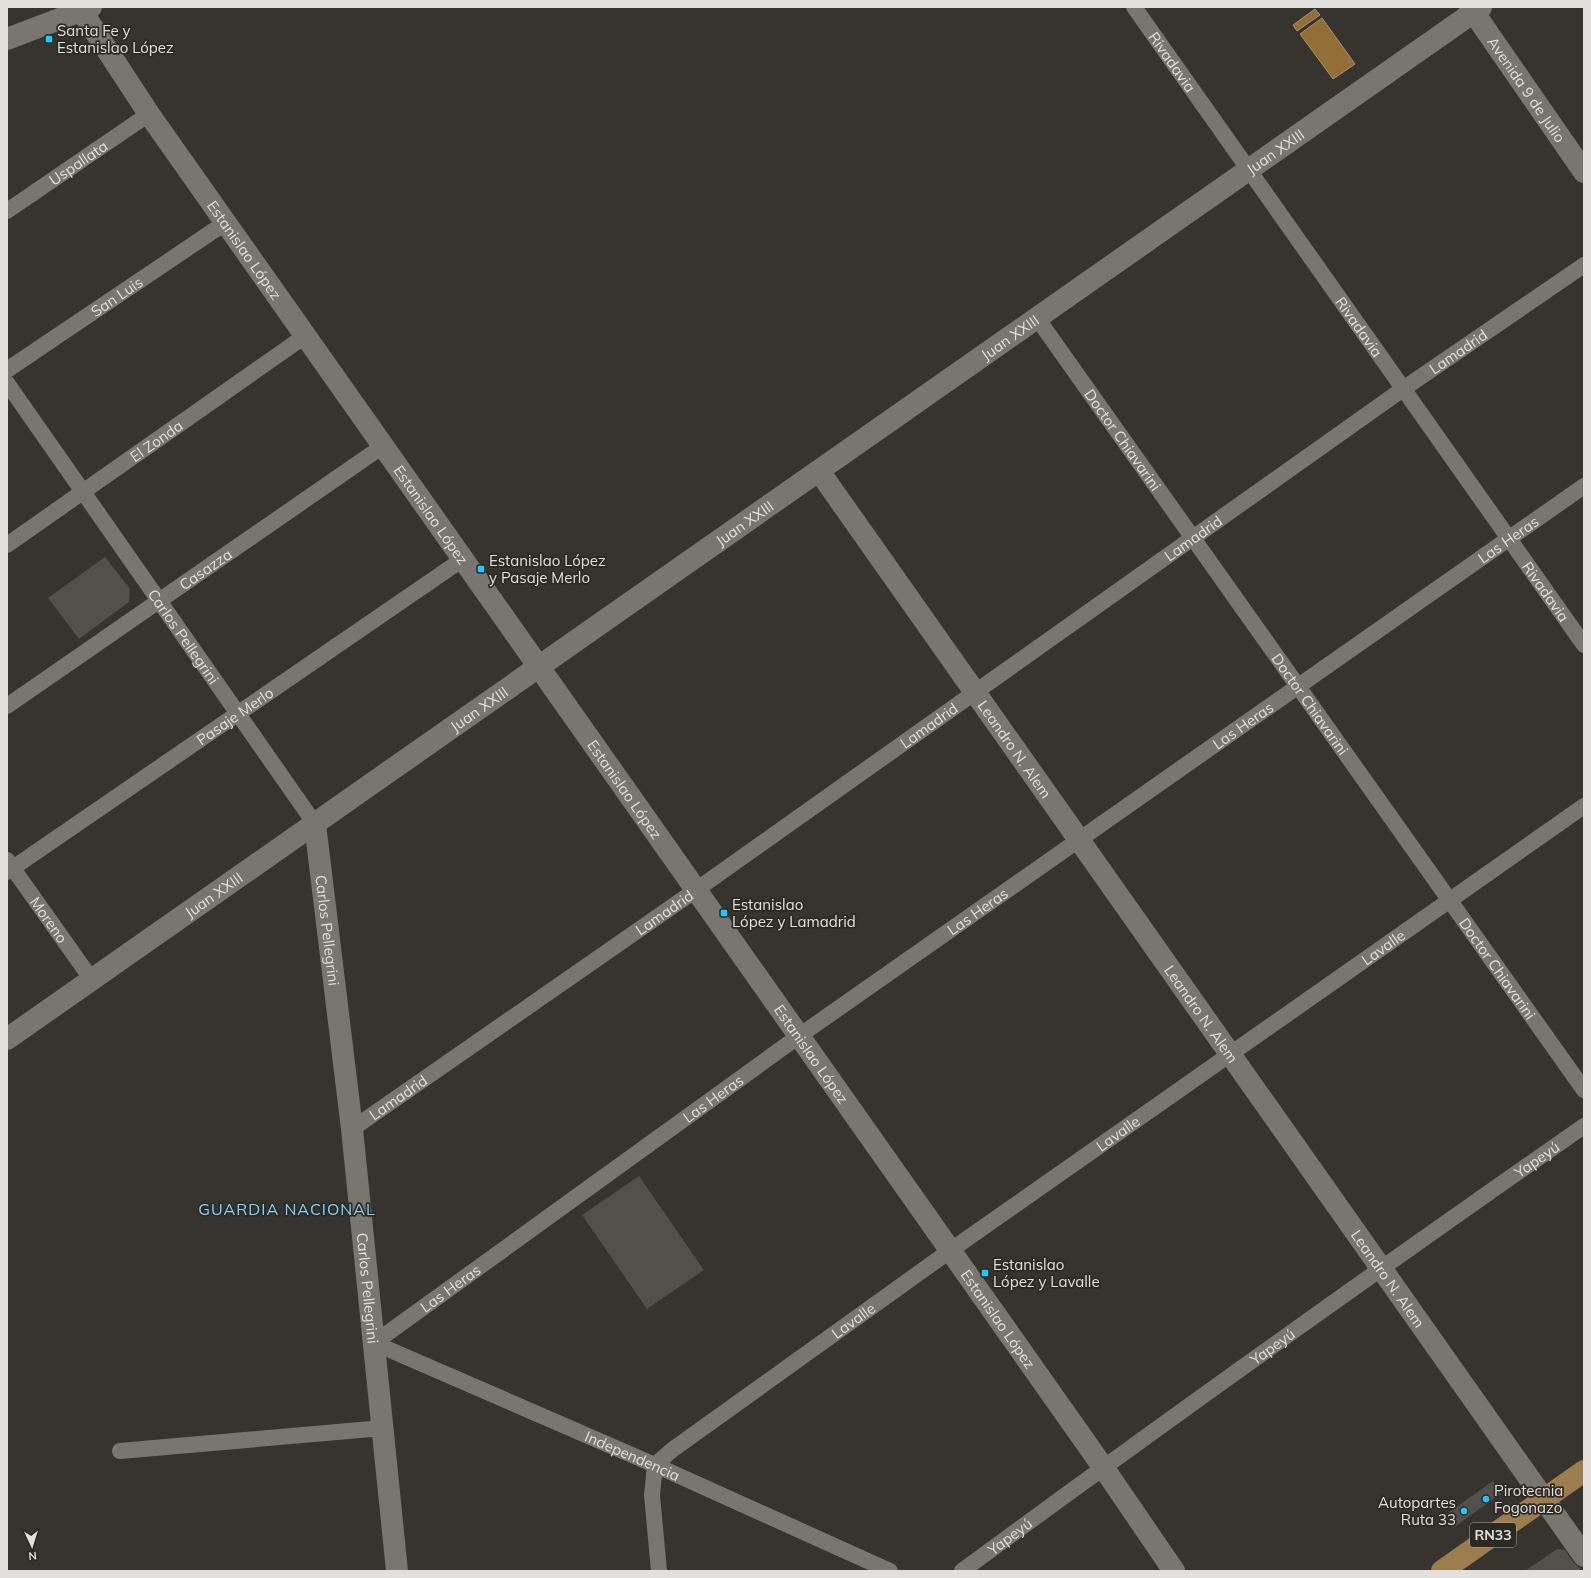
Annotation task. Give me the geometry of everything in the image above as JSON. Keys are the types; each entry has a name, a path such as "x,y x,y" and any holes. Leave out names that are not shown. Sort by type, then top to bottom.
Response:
{"main road":[{"path":"7,39 84,8"},
{"name":"Estanislao López","path":"84,8 149,114 538,668 951,1250 1174,1571"},
{"name":"Juan XXIII","path":"7,1039 1249,170 1475,9"},
{"name":"Avenida 9 de Julio","path":"1475,9 1584,172"},
{"name":"Leandro N. Alem","path":"819,471 1584,1556"},
{"name":"Carlos Pellegrini","path":"315,824 352,1129 397,1571"},
{"name":"RN33","path":"1442,1571 1584,1471"}],"street":[{"name":"Rivadavia","path":"1134,7 1584,645"},
{"name":"Uspallata","path":"7,211 149,114"},
{"name":"San Luis","path":"7,370 226,223"},
{"name":"Lamadrid","path":"352,1129 696,890 1404,389 1584,265"},
{"name":"Doctor Chiavarini","path":"1037,318 1584,1090"},
{"name":"El Zonda","path":"7,545 305,336"},
{"name":"Carlos Pellegrini","path":"7,383 315,824"},
{"name":"Casazza","path":"7,706 383,446"},
{"name":"Las Heras","path":"374,1343 799,1036 1584,486"},
{"name":"Pasaje Merlo","path":"9,867 238,713 462,559"},
{"name":"Lavalle","path":"656,1465 672,1450 951,1250 1584,806"},
{"name":"Moreno","path":"9,867 92,980"},
{"name":"Yapeyú","path":"962,1571 1103,1467 1381,1268 1584,1126"},
{"name":"Independencia","path":"374,1343 656,1465 890,1571"},
{"path":"120,1451 383,1428"},
{"path":"656,1465 652,1495 659,1571"}],"shaded area":[{"path":"1315,9 1320,15 1297,31 1293,25"},
{"path":"1322,18 1355,64 1333,79 1300,34"}],"building":[{"path":"105,557 130,589 129,602 79,639 48,598"},
{"path":"639,1176 704,1270 647,1309 582,1215"},
{"path":"1493,1481 1502,1493 1453,1528 1445,1515"},
{"path":"1557,1549 1565,1550 1582,1571 1525,1571"}],"place":[{"name":"Santa Fe y Estanislao López","path":"49,39"},
{"name":"Estanislao López y Pasaje Merlo","path":"481,569"},
{"name":"Estanislao López y Lamadrid","path":"724,913"},
{"name":"Estanislao López y Lavalle","path":"985,1273"},
{"name":"Pirotecnia Fogonazo","path":"1486,1499"},
{"name":"Autopartes Ruta 33","path":"1464,1511"}],"district":[{"name":"GUARDIA NACIONAL","path":"287,1209"}]}
